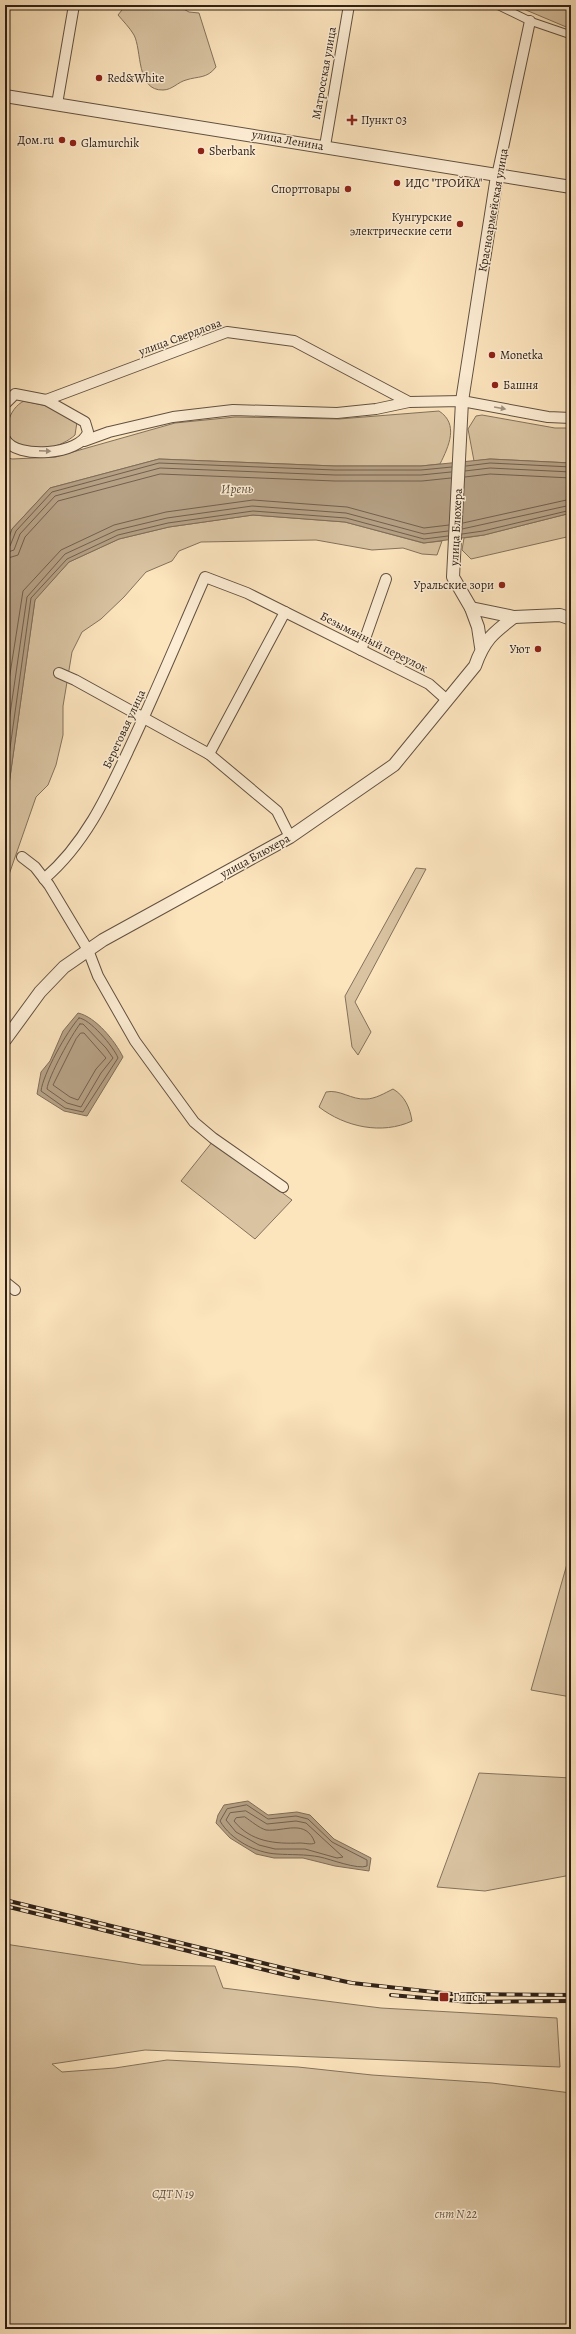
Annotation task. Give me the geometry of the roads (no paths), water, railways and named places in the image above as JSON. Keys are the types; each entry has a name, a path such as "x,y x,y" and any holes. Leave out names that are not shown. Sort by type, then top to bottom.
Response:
{"street":[{"path":"57,104 74,5"},
{"name":"Матросская улица","path":"325,146 349,5"},
{"path":"497,5 530,21 571,35"},
{"name":"Красноармейская улица","path":"462,401 497,176 530,21"},
{"name":"улица Ленина","path":"5,96 325,146 497,176 571,187"},
{"name":"улица Свердлова","path":"46,400 227,332 294,341 409,402"},
{"path":"5,404 10,392 46,400 85,422 109,432"},
{"name":"улица Свердлова","path":"6,444 18,450 51,452 66,449 109,432 173,417 233,410 337,413 376,409 409,402 462,401 548,416 571,418"},
{"name":"улица Блюхера","path":"5,1040 40,992 64,967 88,950 290,836 394,765 476,666 481,647 478,627 471,608 453,577 462,401"},
{"path":"84,441 88,432 85,422"},
{"name":"Безымянный переулок","path":"205,577 247,593 430,684 447,700"},
{"name":"Береговая улица","path":"44,879 63,863 99,812 144,719 205,577"},
{"path":"361,650 386,579"},
{"path":"471,608 514,618 560,615 571,619"},
{"path":"209,754 286,612"},
{"name":"улица Блюхера","path":"481,647 496,631 514,618"},
{"path":"59,673 209,754 277,811 290,836"},
{"path":"22,857 35,867 44,879 88,950 98,976 135,1041 194,1122 213,1138 283,1187"},
{"path":"5,1282 15,1290"}],"water":[{"name":"Ирень","path":"159,459 335,466 421,466 490,459 571,463 571,513 484,535 424,543 345,522 253,515 169,527 119,539 69,562 35,600 5,813 5,549 12,529 50,488"},
{"path":"78,1013 85,1015 98,1024 110,1037 123,1057 87,1116 64,1111 37,1094 41,1072 50,1061 63,1031"},
{"path":"248,1801 268,1815 297,1812 310,1815 334,1839 371,1858 369,1871 335,1866 303,1858 274,1858 256,1854 230,1838 216,1823 218,1815 224,1805"}],"railway":[{"path":"5,1900 287,1969 352,1983 452,1994 571,1995"},
{"path":"5,1906 298,1978"},
{"path":"391,1995 470,2002 571,2001"}],"place":[{"name":"Red&White","path":"99,78"},
{"name":"Пункт 03","path":"352,120"},
{"name":"Дом.ru","path":"62,140"},
{"name":"Glamurchik","path":"73,143"},
{"name":"Sberbank","path":"201,151"},
{"name":"ИДС \"ТРОЙКА\"","path":"397,183"},
{"name":"Спорттовары","path":"348,189"},
{"name":"Кунгурские электрические сети","path":"460,224"},
{"name":"Monetka","path":"492,355"},
{"name":"Башня","path":"495,385"},
{"name":"Уральские зори","path":"502,585"},
{"name":"Уют","path":"538,649"},
{"name":"Гипсы","path":"444,1997"}],"park label":[{"name":"СДТ N 19","path":"173,2194"},
{"name":"снт N 22","path":"456,2214"}]}
